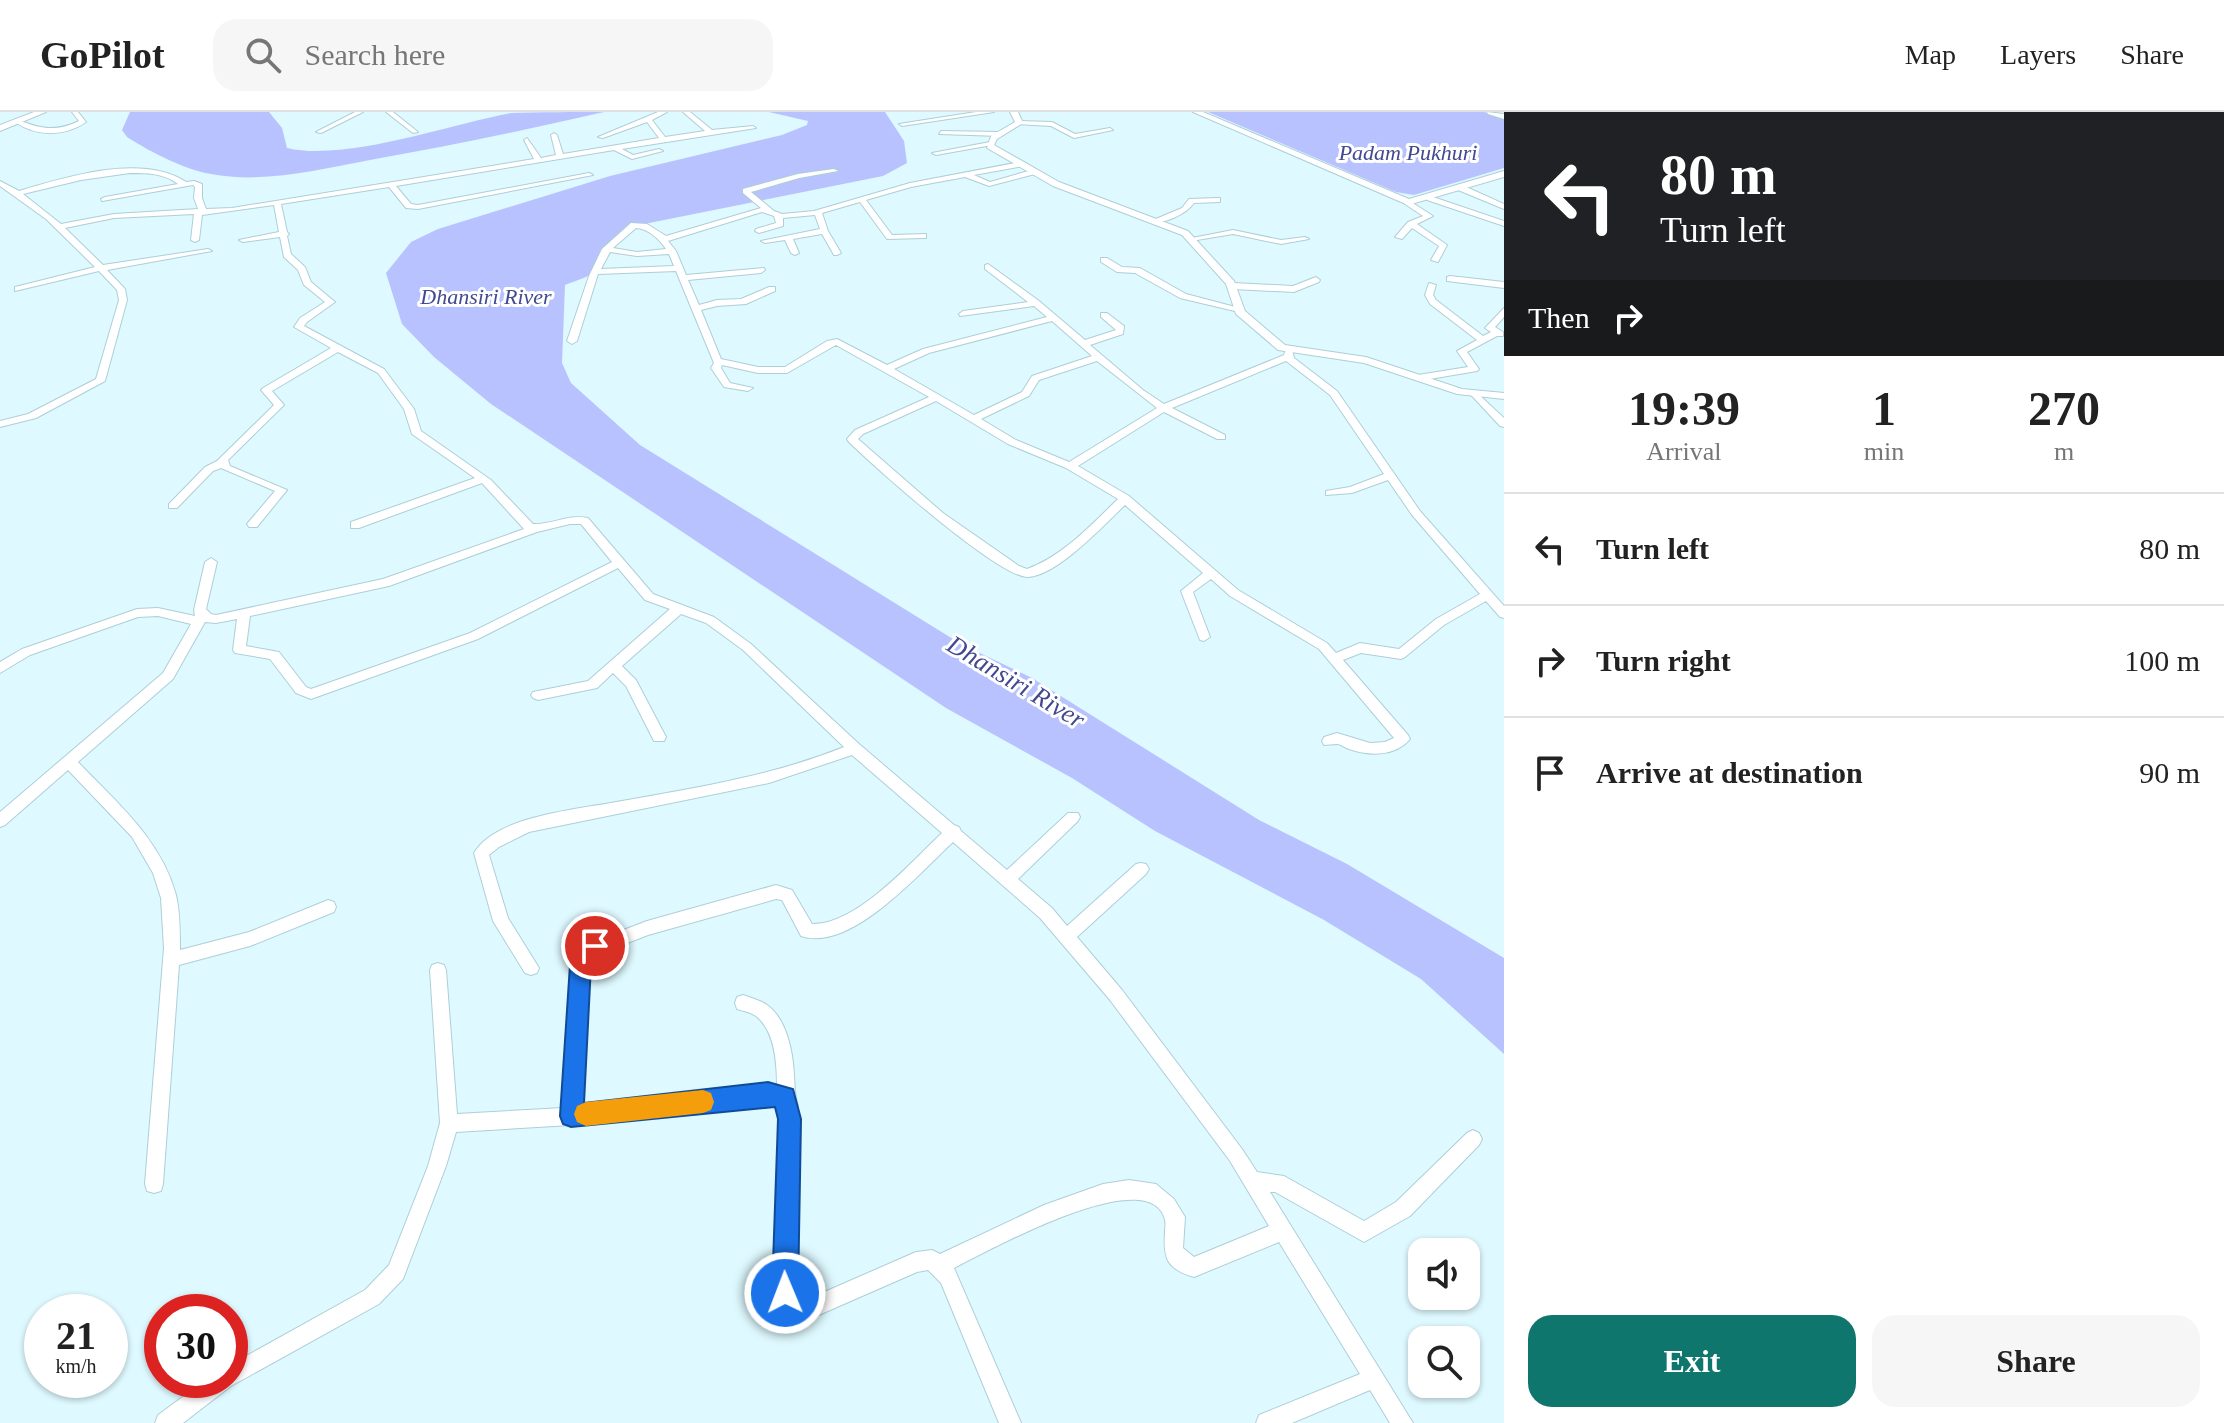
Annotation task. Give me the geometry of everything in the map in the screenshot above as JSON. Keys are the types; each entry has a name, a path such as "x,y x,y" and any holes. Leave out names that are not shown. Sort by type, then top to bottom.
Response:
{"main road":[{"path":"0,128 42,112"}],"street":[{"path":"18,122 35,132 53,133 83,122 75,112"},
{"path":"319,132 360,112"},
{"path":"389,112 415,132"},
{"path":"601,137 664,112"},
{"path":"686,112 711,132"},
{"path":"902,124 991,112"},
{"path":"1014,112 1019,123"},
{"path":"1197,112 1408,202 1429,216 1411,224 1399,237"},
{"path":"1491,112 1504,117"},
{"path":"648,119 663,139"},
{"path":"936,153 990,144 1019,123 1052,124 1079,137 1110,130"},
{"path":"58,227 114,216 200,213 391,185 663,139 753,128"},
{"path":"941,133 1001,134"},
{"path":"554,135 560,156"},
{"path":"527,140 538,159"},
{"path":"990,144 1032,172 1081,195 1155,221 1191,239 1233,286 1239,309"},
{"path":"614,147 632,157 659,151"},
{"path":"663,239 762,210 774,214 818,212 910,185 1020,164"},
{"path":"496,166 517,190"},
{"path":"19,193 138,169 170,172 184,184"},
{"path":"759,231 780,224 774,214 746,191 793,177 834,171"},
{"path":"965,174 989,184 1032,172"},
{"path":"1408,202 1504,174"},
{"path":"391,185 412,207 589,175"},
{"path":"0,183 19,193 58,227 123,293 104,374 85,391 32,416 0,424"},
{"path":"105,199 184,184 199,186 200,213 195,240"},
{"path":"1461,188 1504,207"},
{"path":"1430,198 1504,224"},
{"path":"1155,221 1185,210 1187,202 1217,200"},
{"path":"863,201 890,237 923,236"},
{"path":"277,202 287,255 302,269 307,283 331,302 303,320 299,327 381,371 409,409 416,432 483,479 534,529"},
{"path":"818,212 824,231 837,253"},
{"path":"572,341 606,249 623,231 637,224 663,239 672,251 719,362"},
{"path":"1411,224 1443,245 1435,260"},
{"path":"765,241 824,231"},
{"path":"1191,239 1233,232 1281,242 1305,239"},
{"path":"243,240 285,234"},
{"path":"788,237 795,253"},
{"path":"606,249 637,254 672,251"},
{"path":"18,289 99,270 208,251"},
{"path":"1104,260 1120,270 1137,270 1183,296 1239,309 1334,393 1360,426 1388,476 1419,517 1504,614"},
{"path":"988,267 1036,303 1143,394 1221,437"},
{"path":"596,272 761,270"},
{"path":"1450,279 1504,285"},
{"path":"1233,286 1294,289 1316,280"},
{"path":"1432,285 1433,302 1483,340"},
{"path":"695,309 717,303 743,302 772,289"},
{"path":"963,314 1036,303"},
{"path":"1418,378 1474,369 1461,353 1500,334 1491,325 1504,311"},
{"path":"1082,344 1120,332 1121,328 1104,315"},
{"path":"888,368 926,351 1054,318"},
{"path":"719,362 758,370 787,370 834,342 888,368 1012,442 1070,466 1125,498 1246,601 1323,646 1403,739 1393,745 1362,750 1337,738 1329,741"},
{"path":"173,506 209,469 222,463 279,405 266,390 337,348"},
{"path":"1070,466 1166,407 1288,354 1366,360 1476,395 1504,396"},
{"path":"973,419 1026,394 1035,378 1100,357"},
{"path":"719,362 716,368 727,385 748,388"},
{"path":"1476,395 1504,424"},
{"path":"936,397 859,432 852,439 990,555 1016,572 1032,571 1074,545 1125,498"},
{"path":"222,463 282,490 253,524"},
{"path":"1330,493 1352,490 1388,476"},
{"path":"355,525 483,479"},
{"path":"0,668 26,652 137,613 158,612 216,619 244,614 397,580 534,529 572,520 584,521 649,597 710,620 747,647 854,748 1009,878 1066,937 1116,995 1253,1181 1402,1423"},
{"path":"0,821 168,676 200,618 211,562"},
{"path":"244,614 239,650 274,655 301,690 311,694 474,636 619,563"},
{"path":"1204,637 1187,591 1211,573"},
{"path":"1334,659 1360,648 1401,654 1440,622 1488,595"},
{"path":"538,695 586,687 615,667 677,610"},
{"path":"615,667 631,683 659,737"},
{"path":"531,968 501,921 481,853 490,845 539,823 776,774 822,763 854,748"},
{"path":"69,762 126,819 160,871 169,898 171,960 154,1184"},
{"path":"1009,878 1073,817"},
{"path":"571,1116 580,965 588,951 647,928 776,892 787,895 807,931 819,933 857,918 954,831"},
{"path":"1066,937 1141,869"},
{"path":"171,960 250,939 328,907"},
{"path":"248,1366 352,1309 388,1283 396,1272 432,1180 449,1123 438,970"},
{"path":"743,1003 765,1014 787,1067 785,1097 790,1119 784,1280 790,1302 805,1311 916,1262 932,1260 948,1276 1010,1423"},
{"path":"449,1123 571,1116 768,1093 785,1097"},
{"path":"1253,1181 1277,1183 1364,1232 1403,1209 1473,1139"},
{"path":"939,1265 1077,1201 1114,1192 1145,1190 1160,1198 1175,1217 1173,1252 1184,1264 1194,1267 1284,1230"},
{"path":"1267,1423 1374,1378"},
{"path":"166,1423 199,1398"}],"water":[{"path":"130,112 269,112 282,128 287,148 311,151 368,146 512,113 604,112 487,138 294,174 236,177 206,173 182,165 127,137 122,130"},
{"name":"Dhansiri River","path":"769,112 885,112 904,141 907,163 883,176 644,224 634,230 620,241 594,272 565,285 562,363 571,383 640,445 961,644 1032,678 1259,820 1347,864 1504,958 1504,1054 1421,979 1324,920 1155,831 1072,778 946,708 491,404 434,357 402,324 386,273 411,242 438,229 610,176 782,135 807,125 808,121"},
{"name":"Padam Pukhuri","path":"1208,112 1484,112 1504,119 1504,168 1414,195 1396,192"}],"slow traffic":[{"path":"586,1114 703,1102"}],"route":[{"path":"595,946 583,957 580,965 571,1116 768,1093 785,1097 790,1119 785,1293"}]}
